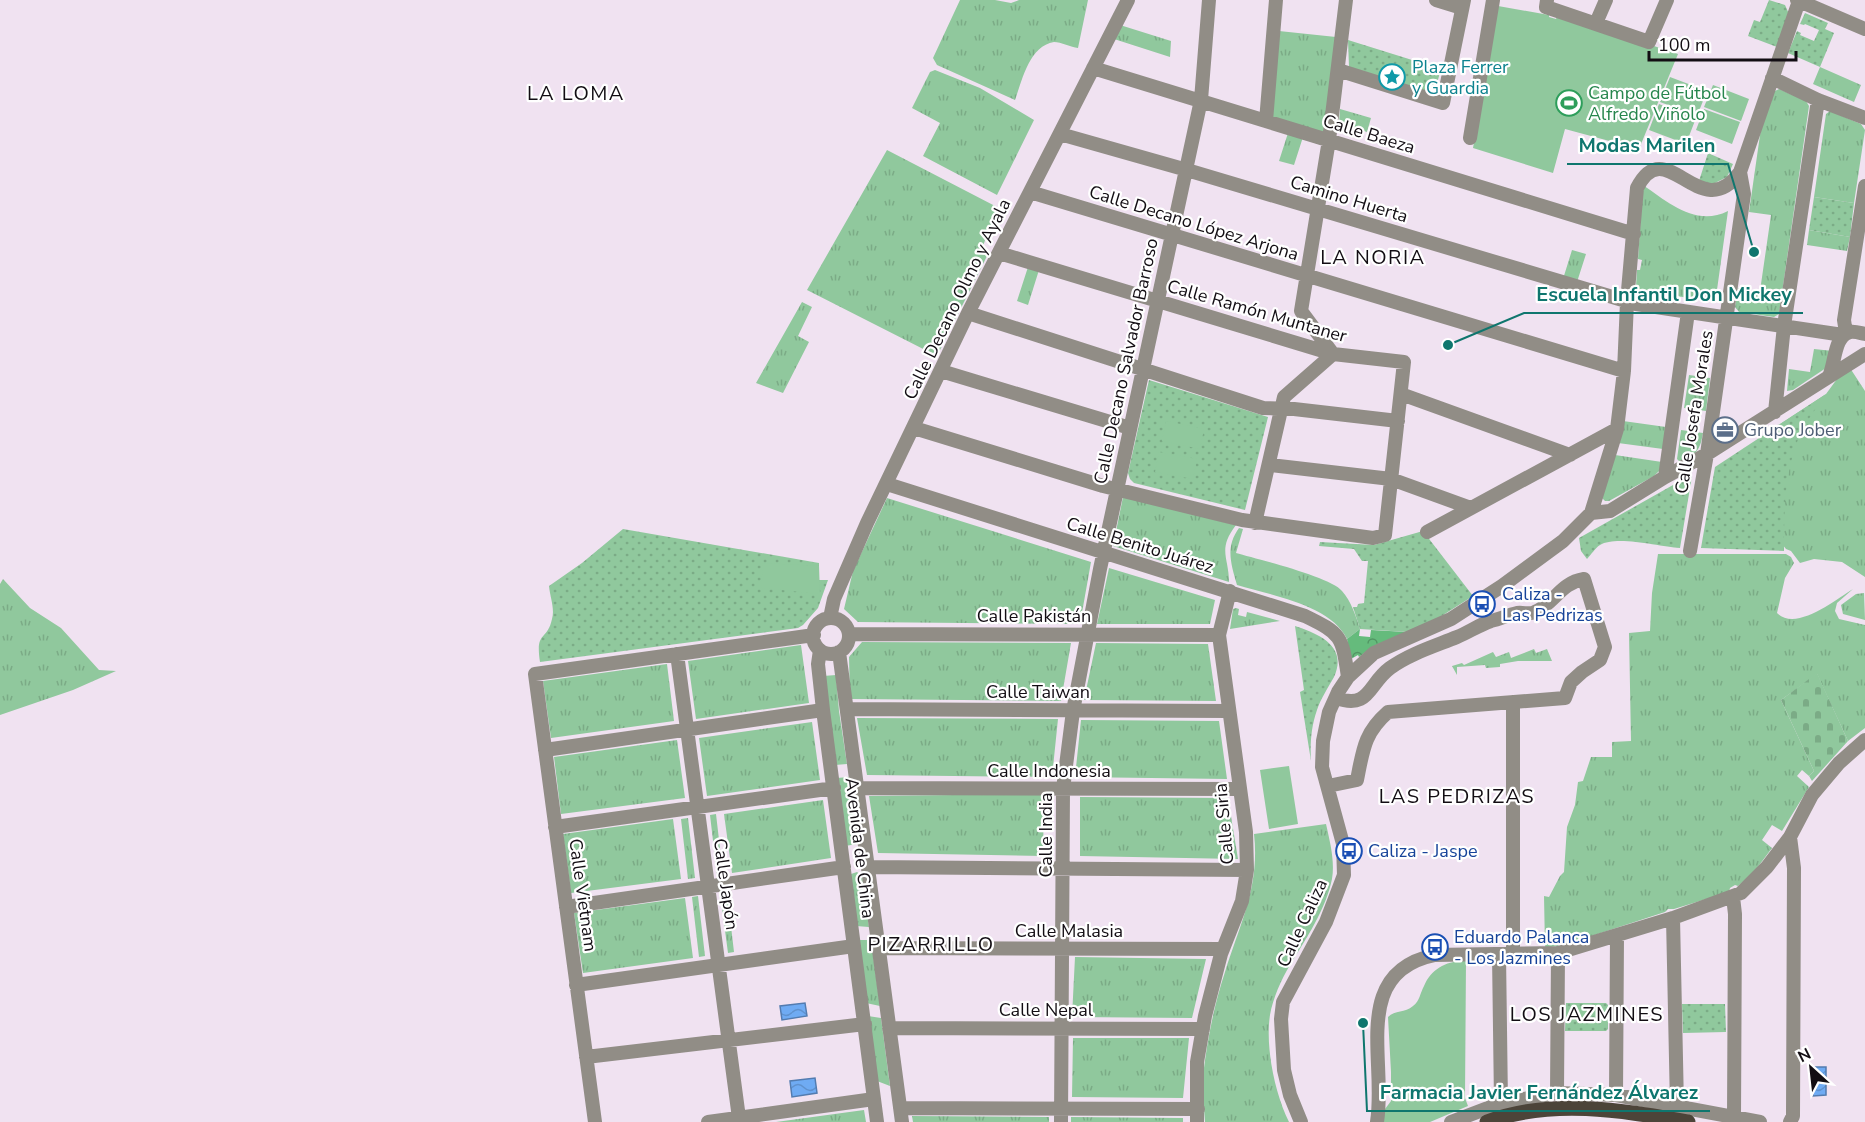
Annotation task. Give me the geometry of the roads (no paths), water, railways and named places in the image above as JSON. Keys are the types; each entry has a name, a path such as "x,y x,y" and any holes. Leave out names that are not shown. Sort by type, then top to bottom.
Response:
{"main road":[{"path":"1486,1122 1500,1117 1545,1109 1590,1107 1635,1112 1688,1122"}],"street":[{"name":"Calle Decano Olmo y Ayala","path":"830,618 834,599 941,371 1128,0"},
{"name":"Calle Decano Salvador Barroso","path":"1104,552 1201,100 1209,0"},
{"path":"1266,121 1276,0"},
{"path":"1255,523 1284,397 1333,354 1301,310 1329,140 1346,0"},
{"path":"1338,70 1443,103 1463,4 1436,0"},
{"path":"1470,138 1493,0"},
{"path":"1547,0 1546,7 1649,42 1667,0"},
{"path":"1596,23 1606,0"},
{"path":"1862,355 1775,412 1610,511 1591,513 1617,429 1624,371 1637,188 1643,176 1659,168 1671,171 1700,189 1713,191 1734,181 1740,172 1798,0 1865,29"},
{"name":"Calle Baeza","path":"1093,68 1634,234"},
{"path":"1772,78 1818,100 1865,118"},
{"path":"1775,412 1784,326 1818,100"},
{"name":"Camino Huerta","path":"1060,134 1628,302 1853,337"},
{"name":"Calle Josefa Morales","path":"1690,551 1707,454 1744,194 1740,172"},
{"path":"1853,337 1844,320 1865,186"},
{"name":"Calle Decano López Arjona","path":"1030,192 1624,371"},
{"name":"Calle Ramón Muntaner","path":"999,253 1333,354 1404,362 1401,394"},
{"path":"1665,477 1688,312"},
{"path":"969,314 1263,408 1282,408 1398,421"},
{"path":"1853,337 1840,354 1846,359 1862,355"},
{"path":"1829,376 1853,337"},
{"path":"941,371 1130,428"},
{"path":"914,428 1117,490 1255,523 1373,538 1385,535 1401,394 1570,455"},
{"path":"1427,532 1617,429"},
{"path":"1270,465 1391,479 1471,508"},
{"name":"Calle Benito Juárez","path":"887,484 1305,615 1332,629 1344,646 1348,677"},
{"name":"Calle Caliza","path":"1301,1122 1290,1095 1284,1070 1281,1019 1283,1002 1326,922 1344,875 1343,844 1322,767 1323,741 1329,712 1348,677 1374,653 1451,619 1502,586 1563,541 1591,513"},
{"name":"Calle India","path":"1061,1116 1064,789 1073,711 1104,552"},
{"path":"1328,786 1357,780 1364,742 1370,731 1388,712 1565,698 1571,682 1600,660 1605,648 1584,579 1576,580 1563,587 1531,614 1516,613 1490,622 1395,664 1381,675 1365,697 1359,700 1345,701 1336,698"},
{"name":"Calle Siria","path":"1198,1115 1197,1062 1210,992 1223,949 1242,902 1246,870 1245,832 1219,635 1230,591"},
{"path":"830,618 843,622 849,634 845,648 839,652 826,653 816,646 814,635 819,624 830,618"},
{"name":"Calle Pakistán","path":"849,634 1219,635"},
{"path":"677,654 814,635"},
{"name":"Avenida de China","path":"820,650 818,664 823,710 877,1122"},
{"name":"Avenida de China","path":"839,652 901,1115"},
{"name":"Calle Vietnam","path":"595,1122 535,674 677,654"},
{"name":"Calle Japón","path":"677,654 739,1118"},
{"path":"1513,702 1513,954"},
{"name":"Calle Taiwan","path":"847,709 1229,711"},
{"path":"545,750 823,710"},
{"path":"1377,1122 1380,1095 1378,1020 1383,995 1391,977 1402,968 1423,957 1447,954 1558,953 1733,897 1741,893 1767,867 1790,837 1812,795 1839,763 1865,740"},
{"path":"555,827 834,788"},
{"name":"Calle Indonesia","path":"857,788 1240,789"},
{"path":"1790,837 1794,868 1793,1116 1790,1122"},
{"path":"566,906 844,867"},
{"path":"868,867 1246,870"},
{"path":"1733,897 1735,914 1734,1117"},
{"path":"1673,918 1677,1106"},
{"path":"1616,1095 1617,936"},
{"path":"576,985 854,946"},
{"name":"Calle Malasia","path":"879,948 1223,949"},
{"path":"1557,1093 1558,953"},
{"path":"1499,954 1501,1102"},
{"path":"586,1058 864,1024"},
{"name":"Calle Nepal","path":"890,1028 1203,1029"},
{"path":"1451,1122 1501,1102 1557,1093 1616,1095 1760,1122"},
{"path":"708,1122 874,1099"},
{"path":"901,1115 1198,1115"}],"water":[{"path":"805,1003 807,1016 782,1020 780,1006"},
{"path":"1813,1067 1826,1067 1826,1095 1813,1096"},
{"path":"815,1078 817,1093 792,1097 790,1081"}],"place":[{"name":"Plaza Ferrer y Guardia","path":"1392,77"},
{"name":"Campo de Fútbol Alfredo Viñolo","path":"1569,103"},
{"name":"Modas Marilen","path":"1754,252"},
{"name":"Escuela Infantil Don Mickey","path":"1448,345"},
{"name":"Grupo Jober","path":"1725,430"},
{"name":"Caliza - Las Pedrizas","path":"1482,604"},
{"name":"Caliza - Jaspe","path":"1349,851"},
{"name":"Eduardo Palanca - Los Jazmines","path":"1435,947"},
{"name":"Farmacia Javier Fernández Álvarez","path":"1363,1023"}],"district":[{"name":"LA LOMA","path":"576,93"},
{"name":"LA NORIA","path":"1373,257"},
{"name":"LAS PEDRIZAS","path":"1457,796"},
{"name":"PIZARRILLO","path":"931,944"},
{"name":"LOS JAZMINES","path":"1587,1014"}]}
